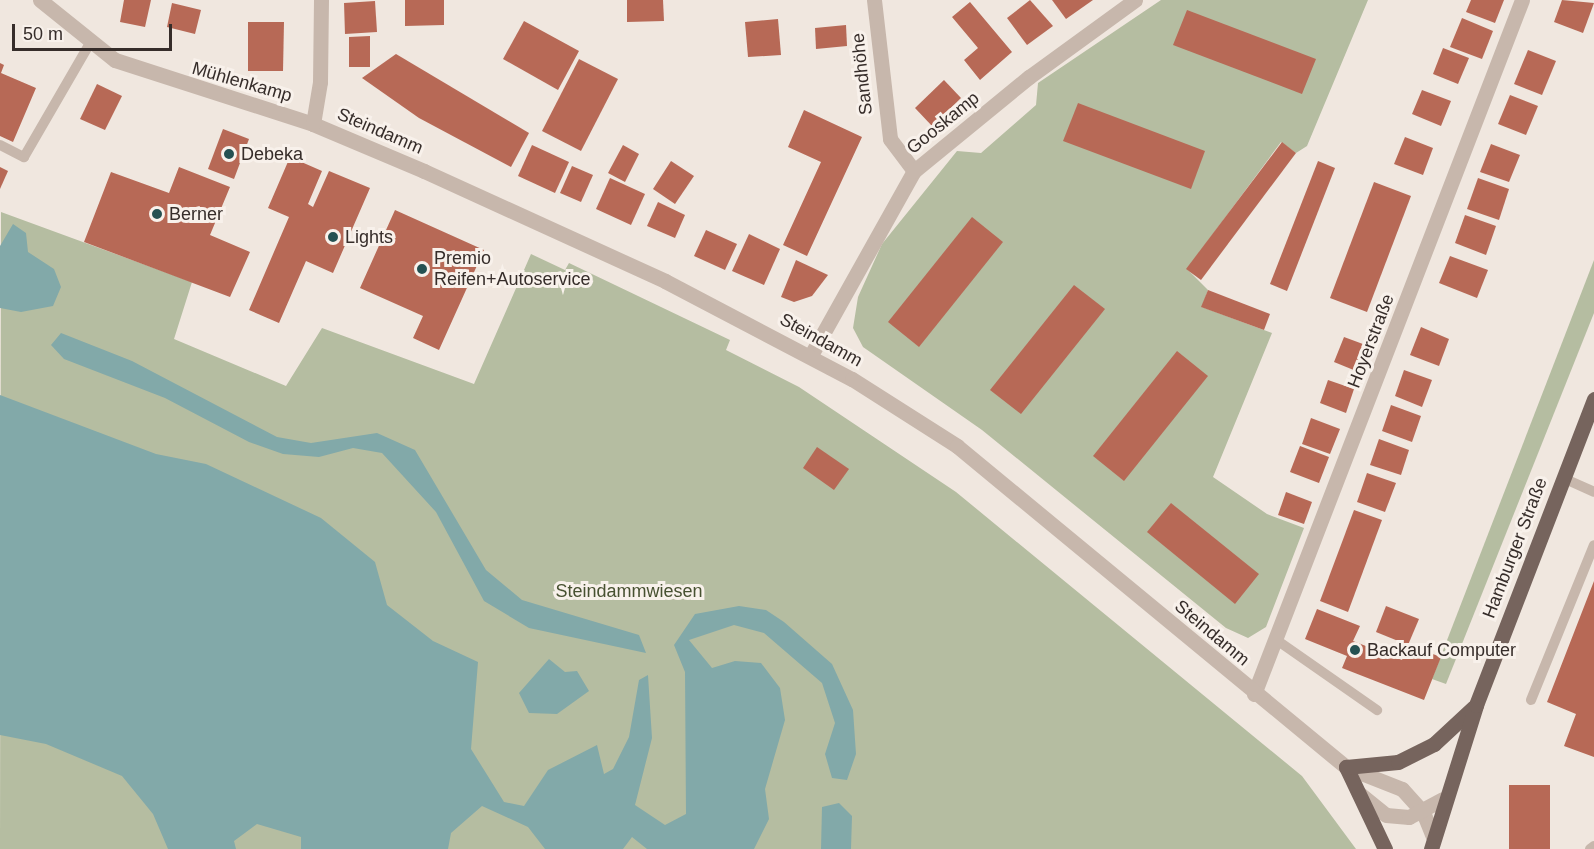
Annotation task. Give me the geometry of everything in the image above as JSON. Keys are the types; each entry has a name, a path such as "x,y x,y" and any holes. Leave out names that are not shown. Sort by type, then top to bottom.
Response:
{"main road":[{"name":"Hamburger Straße","path":"1432,843 1443,799 1476,705 1594,399"},
{"path":"1385,849 1346,767 1398,762 1434,744 1476,705"}],"street":[{"name":"Mühlenkamp","path":"40,0 90,43 157,77 313,124"},
{"name":"Steindamm","path":"321,0 321,82 313,124 665,281 811,355 957,446 1254,694 1346,767 1402,789 1423,812 1432,843"},
{"name":"Sandhöhe","path":"874,0 890,139 914,171"},
{"name":"Gooskamp","path":"811,355 914,171 1135,0"},
{"name":"Hoyerstraße","path":"1254,694 1278,641 1522,0"},
{"name":"Steindamm","path":"1346,767 1365,802 1386,815 1423,812 1443,799"}],"lane":[{"path":"0,145 24,157 90,43"},
{"path":"1563,478 1594,492"},
{"path":"1531,700 1594,545"},
{"path":"1278,641 1377,710"},
{"path":"1590,849 1594,846"}],"green space":[{"path":"1161,0 1368,0 1307,146 1296,153 1281,142 1187,269 1208,290 1202,307 1272,333 1213,477 1267,514 1304,528 1266,627 1248,638 1226,628 982,430 863,347 853,328 858,297 882,244 957,151 981,153 1036,105 1038,83"},
{"name":"Steindammwiesen","path":"1,212 192,282 174,339 286,386 322,328 474,384 531,254 565,270 569,263 730,340 726,350 799,387 956,492 1302,776 1356,849 0,849"},
{"path":"1594,260 1594,313 1446,684 1432,679"}],"water":[{"path":"13,224 26,233 28,252 54,269 61,287 53,306 21,312 0,308 0,246"},
{"path":"61,333 132,361 277,437 311,443 377,433 415,450 486,570 522,600 639,635 646,653 529,628 484,601 436,512 382,453 353,448 319,457 283,454 249,442 165,398 64,359 51,345"},
{"path":"0,395 156,454 206,464 321,518 375,562 387,605 433,641 478,662 471,749 504,802 524,806 548,770 597,745 604,774 613,769 629,737 639,680 648,675 652,738 635,805 665,825 686,814 685,672 674,645 695,614 739,606 766,610 784,622 832,664 853,710 856,754 847,780 832,778 825,754 835,723 822,683 764,633 734,625 689,640 712,668 735,661 761,663 780,688 785,720 765,789 769,819 754,849 647,849 632,837 623,849 545,849 528,827 482,806 451,833 448,849 301,849 301,837 257,824 234,841 236,849 168,849 153,814 122,776 46,744 0,735"},
{"path":"549,659 565,672 577,671 589,691 557,714 529,713 519,693"},
{"path":"839,803 852,816 851,849 821,849 822,807"}],"building":[{"path":"124,0 151,0 145,27 120,22"},
{"path":"405,0 444,0 444,25 405,26"},
{"path":"627,0 663,0 664,21 627,22"},
{"path":"1030,0 1053,26 1027,45 1007,18"},
{"path":"1052,0 1093,0 1066,19"},
{"path":"1471,0 1504,0 1495,23 1466,12"},
{"path":"1562,0 1594,3 1583,33 1554,22"},
{"path":"375,1 377,32 345,34 344,3"},
{"path":"970,2 1012,52 980,80 964,60 978,48 952,17"},
{"path":"172,3 201,10 195,34 167,27"},
{"path":"1187,10 1316,59 1302,94 1173,45"},
{"path":"1462,18 1493,31 1482,59 1450,47"},
{"path":"778,19 781,55 748,57 745,22"},
{"path":"524,21 579,51 558,90 503,59"},
{"path":"248,22 284,22 283,71 248,71"},
{"path":"846,25 847,46 816,49 815,28"},
{"path":"370,36 370,67 349,67 349,37"},
{"path":"1443,48 1469,58 1458,84 1433,74"},
{"path":"1528,50 1556,61 1542,95 1514,84"},
{"path":"396,54 529,133 511,167 419,118 362,78"},
{"path":"579,59 618,79 581,151 542,131"},
{"path":"0,63 4,65 1,73 36,88 13,142 0,136"},
{"path":"944,80 961,98 932,126 915,108"},
{"path":"97,84 122,96 105,130 80,119"},
{"path":"1422,90 1451,101 1441,126 1412,114"},
{"path":"1510,95 1538,106 1526,135 1498,124"},
{"path":"1078,103 1205,151 1191,189 1063,141"},
{"path":"804,110 862,137 807,256 783,245 821,162 788,147"},
{"name":"Debeka","path":"223,129 249,139 234,179 208,169"},
{"path":"1405,137 1433,148 1423,175 1394,164"},
{"path":"1282,142 1296,153 1201,280 1186,269"},
{"path":"1491,144 1520,155 1509,182 1480,172"},
{"path":"532,145 569,162 555,193 518,176"},
{"path":"623,145 639,154 625,182 608,173"},
{"path":"290,157 322,171 308,204 313,207 329,171 370,188 333,273 306,261 279,323 249,310 289,217 268,208"},
{"path":"671,161 694,176 675,204 653,189"},
{"path":"1318,161 1335,168 1287,291 1270,284"},
{"path":"572,166 593,175 581,202 560,193"},
{"path":"0,167 8,171 0,189"},
{"name":"Berner","path":"179,167 230,187 210,235 250,252 230,297 84,242 111,172 169,193"},
{"path":"610,178 645,194 631,225 596,209"},
{"path":"1478,178 1509,189 1499,220 1467,209"},
{"path":"1374,182 1411,196 1367,312 1330,298"},
{"path":"658,202 685,215 675,238 647,226"},
{"name":"Premio Reifen+Autoservice","path":"395,210 484,250 439,350 413,338 423,316 360,288"},
{"path":"1465,215 1496,226 1486,255 1455,243"},
{"path":"972,217 1003,242 919,347 888,322"},
{"path":"706,230 737,244 725,270 694,256"},
{"path":"749,234 780,249 764,285 732,271"},
{"path":"1450,256 1488,270 1477,298 1439,283"},
{"path":"796,260 828,275 812,296 794,302 781,297"},
{"path":"1074,285 1105,309 1021,414 990,390"},
{"path":"1208,290 1270,314 1264,330 1201,307"},
{"path":"1421,327 1449,339 1439,366 1410,355"},
{"path":"1344,337 1371,347 1361,373 1334,362"},
{"path":"1177,351 1208,376 1124,481 1093,456"},
{"path":"1404,370 1432,380 1422,407 1395,396"},
{"path":"1328,380 1354,389 1346,413 1320,403"},
{"path":"1391,405 1421,416 1412,442 1382,431"},
{"path":"1311,418 1340,429 1330,454 1302,444"},
{"path":"1379,439 1409,450 1401,475 1370,465"},
{"path":"1300,446 1329,457 1319,483 1290,472"},
{"path":"817,447 849,469 834,490 803,468"},
{"path":"1367,473 1396,483 1385,512 1357,502"},
{"path":"1286,492 1312,502 1304,524 1278,515"},
{"path":"1171,503 1259,574 1235,604 1147,532"},
{"path":"1354,510 1382,520 1348,612 1320,601"},
{"path":"1594,581 1594,757 1564,746 1576,714 1547,702"},
{"path":"1386,606 1419,619 1408,645 1376,632"},
{"name":"Backauf Computer","path":"1317,609 1360,626 1353,641 1402,660 1408,645 1441,657 1424,700 1342,668 1347,656 1305,639"},
{"path":"1509,785 1550,785 1550,849 1509,849"}],"place":[{"name":"Debeka","path":"229,154"},
{"name":"Berner","path":"157,214"},
{"name":"Lights","path":"333,237"},
{"name":"Premio Reifen+Autoservice","path":"422,269"},
{"name":"Backauf Computer","path":"1355,650"}]}
